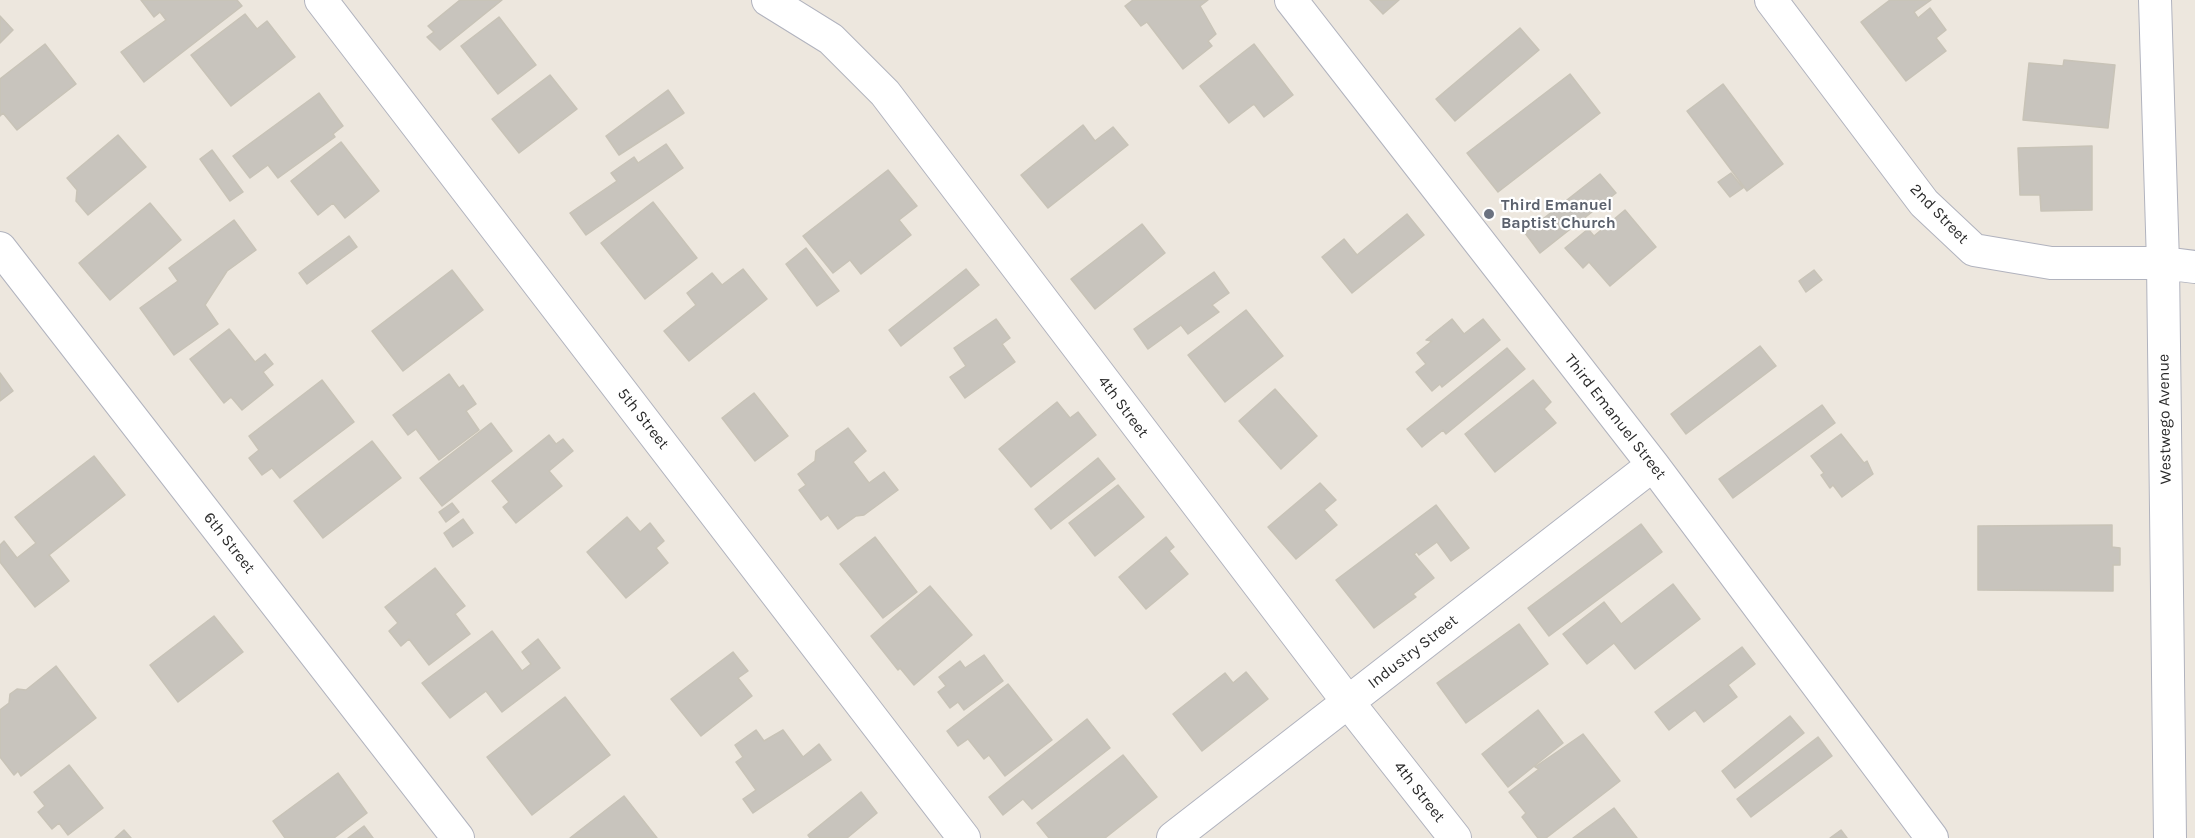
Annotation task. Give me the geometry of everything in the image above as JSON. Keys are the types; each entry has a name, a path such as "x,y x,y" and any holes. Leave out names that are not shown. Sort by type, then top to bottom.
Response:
{"street":[{"name":"5th Street","path":"321,0 964,838"},
{"name":"4th Street","path":"768,0 831,39 885,93 1348,702 1455,838"},
{"name":"Third Emanuel Street","path":"1291,0 1653,465 1932,838"},
{"name":"2nd Street","path":"1771,0 1924,203 1974,250 2051,263 2163,263 2195,267"},
{"name":"Westwego Avenue","path":"2155,0 2163,263 2170,838"},
{"name":"6th Street","path":"0,248 458,838"},
{"name":"Industry Street","path":"1173,838 1653,465"}],"building":[{"path":"141,0 237,0 242,6 144,82 121,52 166,20 160,12 154,17"},
{"path":"460,0 502,0 440,50 427,37 434,32 428,26"},
{"path":"1133,0 1208,0 1200,6 1216,34 1208,41 1212,46 1183,69 1147,22 1141,26 1125,6"},
{"path":"1370,0 1399,0 1383,14"},
{"path":"1890,0 1931,0 1914,12 1918,18 1930,8 1946,30 1936,38 1946,51 1906,81 1861,22"},
{"path":"245,14 257,29 267,21 295,57 231,106 191,55"},
{"path":"0,16 13,30 0,43"},
{"path":"499,17 536,65 498,94 461,46"},
{"path":"1520,28 1539,50 1455,121 1436,99"},
{"path":"45,44 76,84 17,130 3,113 0,116 0,79"},
{"path":"1254,44 1293,95 1264,117 1254,104 1229,123 1200,86"},
{"path":"2064,60 2115,65 2108,128 2023,120 2029,63 2063,66"},
{"path":"1570,74 1600,113 1498,192 1467,153"},
{"path":"550,75 577,109 519,153 492,119"},
{"path":"1723,84 1783,164 1747,191 1687,111"},
{"path":"668,90 684,113 619,155 606,136"},
{"path":"319,93 343,126 333,134 335,137 278,178 268,165 250,178 233,156"},
{"path":"1083,125 1095,141 1113,127 1128,145 1048,208 1021,175"},
{"path":"118,135 146,167 88,215 76,201 77,190 67,178"},
{"path":"341,142 379,191 345,218 333,203 318,215 291,181"},
{"path":"666,144 683,168 586,235 570,213 617,181 611,173 634,157 638,163"},
{"path":"2092,146 2092,210 2041,211 2040,195 2020,195 2018,148"},
{"path":"212,150 243,192 230,201 200,159"},
{"path":"888,170 917,206 899,220 911,235 861,274 850,260 833,273 803,236"},
{"path":"1731,173 1743,188 1730,197 1718,182"},
{"path":"1600,174 1616,193 1540,253 1525,233"},
{"path":"653,202 697,258 645,299 601,243"},
{"path":"150,203 181,240 110,300 79,263"},
{"path":"1625,210 1656,247 1610,286 1589,262 1583,268 1565,248 1588,229 1594,236"},
{"path":"1407,214 1424,235 1352,293 1322,257 1344,239 1357,255"},
{"path":"234,220 256,250 227,271 205,305 218,324 174,355 140,308 178,281 169,268"},
{"path":"1142,224 1165,253 1095,309 1071,279"},
{"path":"349,236 357,247 307,284 299,273"},
{"path":"806,248 839,291 817,306 786,264"},
{"path":"743,269 767,299 689,361 664,331 696,305 687,293 712,273 722,285"},
{"path":"966,269 979,285 901,346 889,330"},
{"path":"452,270 483,310 403,371 372,331"},
{"path":"1814,270 1822,280 1806,292 1799,281"},
{"path":"1214,272 1229,293 1212,305 1219,312 1188,334 1181,325 1148,349 1134,329"},
{"path":"1246,310 1283,356 1225,402 1188,355"},
{"path":"996,319 1010,338 1002,344 1015,362 965,398 950,377 966,366 954,348"},
{"path":"1452,319 1464,334 1483,319 1500,340 1442,387 1440,384 1432,391 1416,372 1426,364 1417,353 1432,341 1426,340"},
{"path":"229,329 255,362 265,354 273,364 263,372 273,385 242,410 231,397 224,403 190,359"},
{"path":"1760,346 1776,366 1686,434 1671,414"},
{"path":"1507,348 1525,369 1446,434 1443,430 1422,447 1407,429"},
{"path":"0,373 13,391 0,401"},
{"path":"449,374 459,388 463,385 476,404 466,411 479,430 439,460 416,429 408,435 393,415"},
{"path":"322,380 354,422 280,478 272,468 262,475 249,458 259,450 249,436"},
{"path":"1533,380 1551,402 1544,409 1556,423 1495,472 1465,434"},
{"path":"1275,389 1317,436 1281,469 1239,421"},
{"path":"754,393 788,436 755,461 722,418"},
{"path":"1057,402 1070,418 1078,412 1096,435 1031,487 999,449"},
{"path":"1822,405 1835,423 1733,498 1719,479"},
{"path":"491,423 512,451 442,506 420,478"},
{"path":"848,428 866,451 853,462 869,483 884,472 898,490 864,515 856,516 838,529 828,515 821,520 799,490 806,485 798,474 815,461 816,451"},
{"path":"1841,434 1864,463 1867,461 1873,474 1842,497 1833,485 1830,488 1821,475 1824,473 1811,456"},
{"path":"549,435 556,444 563,439 573,451 549,471 562,486 516,523 503,507 509,502 492,481"},
{"path":"372,441 401,478 323,538 294,501"},
{"path":"94,456 125,495 49,555 69,581 35,607 0,562 0,545 4,541 17,558 36,543 15,517"},
{"path":"1098,458 1115,479 1051,529 1035,509"},
{"path":"1320,483 1336,500 1324,510 1337,525 1296,559 1268,527"},
{"path":"1118,485 1144,517 1095,556 1069,523"},
{"path":"452,503 459,512 446,522 439,512"},
{"path":"1436,505 1469,548 1451,561 1437,542 1419,555 1417,552 1414,554 1434,578 1413,594 1416,597 1374,628 1336,580"},
{"path":"627,517 640,532 650,523 664,541 656,548 668,563 626,598 587,552"},
{"path":"463,519 473,533 453,547 444,533"},
{"path":"1641,524 1662,552 1549,636 1528,608"},
{"path":"2112,525 2112,547 2120,548 2120,565 2113,565 2113,591 1978,590 1978,526"},
{"path":"875,537 917,592 883,618 840,564"},
{"path":"1166,537 1174,547 1169,551 1188,574 1146,609 1119,577"},
{"path":"435,568 465,606 455,614 470,634 429,665 409,639 401,646 389,631 398,623 385,607"},
{"path":"1673,584 1700,619 1635,669 1614,643 1587,664 1563,634 1604,602 1621,624"},
{"path":"930,586 972,635 914,685 900,668 898,670 871,636"},
{"path":"214,616 243,652 178,702 150,665"},
{"path":"1519,624 1548,664 1466,723 1437,683"},
{"path":"492,631 522,671 531,664 522,652 538,639 560,668 502,712 486,691 450,718 422,683"},
{"path":"1742,647 1755,664 1728,685 1737,697 1704,722 1695,710 1669,730 1655,712"},
{"path":"733,652 748,671 738,678 752,696 701,736 671,699"},
{"path":"984,655 1003,681 964,710 958,702 950,708 938,692 946,686 939,677 960,661 965,668"},
{"path":"56,666 96,718 21,776 18,771 14,775 0,757 0,710 9,703 10,694 17,689 26,690"},
{"path":"1246,672 1268,699 1202,751 1173,714 1225,673 1233,683"},
{"path":"1008,684 1052,740 1005,776 989,755 984,759 968,739 958,746 947,731"},
{"path":"565,697 610,755 532,815 487,757"},
{"path":"1538,710 1563,743 1508,787 1482,754"},
{"path":"1790,716 1804,733 1735,788 1722,771"},
{"path":"1087,719 1110,748 1032,809 1023,799 1003,815 989,797"},
{"path":"756,730 764,741 783,730 803,757 819,744 831,760 753,813 743,799 756,790 736,762 743,757 735,745"},
{"path":"1583,734 1620,781 1546,838 1538,838 1522,817 1526,813 1509,792 1539,769 1535,767"},
{"path":"1818,737 1832,756 1751,817 1737,799"},
{"path":"1123,755 1157,797 1105,838 1049,838 1037,823"},
{"path":"69,765 103,808 68,835 59,823 52,829 38,812 45,806 34,792"},
{"path":"338,773 367,813 334,838 285,838 273,821"},
{"path":"861,792 877,813 847,838 810,838 808,835"},
{"path":"624,796 657,838 570,838"},
{"path":"1614,808 1637,838 1573,838"},
{"path":"364,826 373,838 348,838"},
{"path":"124,830 131,838 115,838"},
{"path":"1841,830 1847,838 1830,838"}],"place":[{"name":"Third Emanuel Baptist Church","path":"1489,214"}]}
